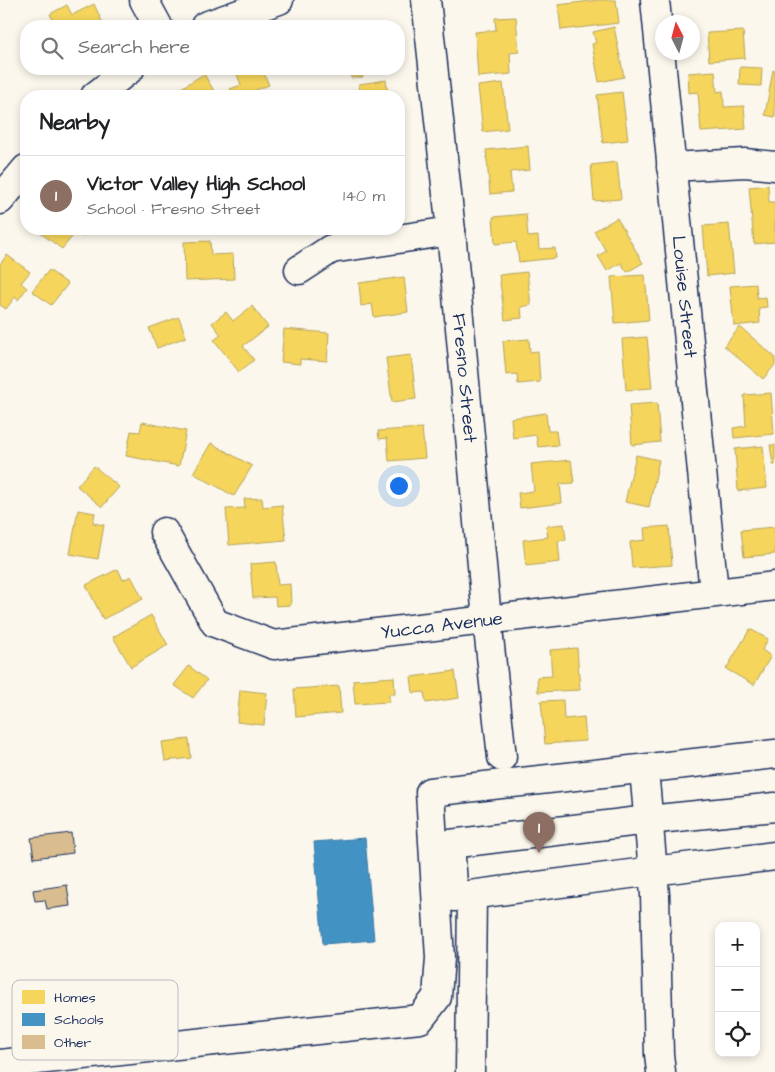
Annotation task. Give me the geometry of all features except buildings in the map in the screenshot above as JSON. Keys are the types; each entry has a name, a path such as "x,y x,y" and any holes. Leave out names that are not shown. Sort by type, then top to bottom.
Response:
{"street":[{"path":"144,0 155,20"},
{"path":"222,20 278,0"},
{"name":"Fresno Street","path":"426,0 451,231 487,619 502,757"},
{"name":"Louise Street","path":"655,0 714,592"},
{"path":"103,90 122,75"},
{"path":"671,167 745,163 775,166"},
{"path":"0,200 20,176"},
{"path":"299,270 331,249 451,231"},
{"name":"Yucca Avenue","path":"164,532 215,623 274,645 775,586"},
{"path":"178,1045 420,1019 437,997 440,958 430,792 775,754"},
{"path":"644,768 655,895 661,1072"},
{"path":"775,807 450,844 454,897 653,870 775,856"},
{"path":"470,1072 472,895"},
{"path":"0,1064 37,1060"}],"place":[{"name":"Victor Valley High School","path":"539,853"}]}
